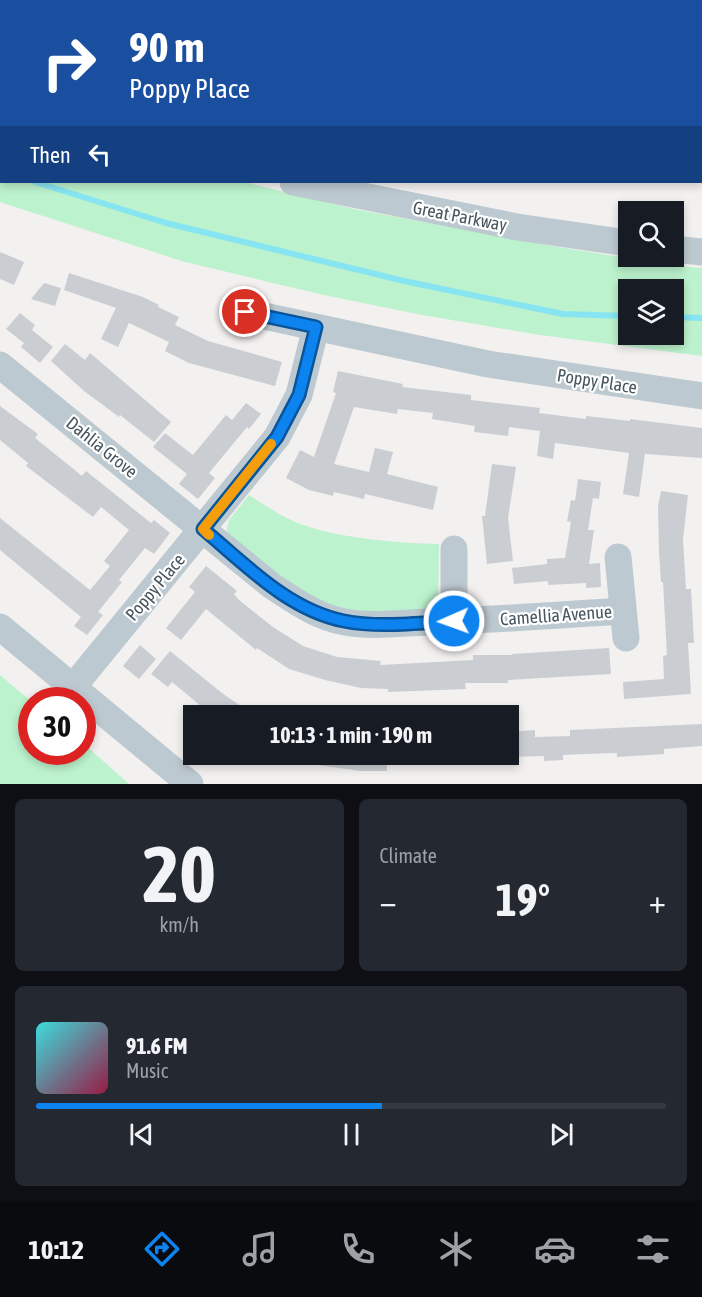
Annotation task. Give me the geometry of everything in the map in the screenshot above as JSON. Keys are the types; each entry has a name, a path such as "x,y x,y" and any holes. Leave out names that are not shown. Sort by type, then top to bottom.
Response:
{"street":[{"name":"Great Parkway","path":"298,183 517,227 618,242"},
{"path":"684,250 702,252"},
{"name":"Poppy Place","path":"245,312 488,364 702,396"},
{"name":"Poppy Place","path":"73,687 277,437 299,395 316,327"},
{"name":"Dahlia Grove","path":"0,365 203,529"},
{"name":"Camellia Avenue","path":"203,529 272,586 303,607 345,622 370,624 454,621 623,610"},
{"path":"454,549 454,621"},
{"name":"Camellia Avenue","path":"618,557 626,638"},
{"path":"0,627 73,687"},
{"path":"96,706 190,784"}],"green space":[{"path":"0,183 248,183 354,209 618,257 618,267 702,268 702,356 540,335 324,295 185,262 0,202"},
{"path":"249,495 293,521 326,532 384,541 439,544 438,609 355,611 319,601 302,592 285,581 226,532 229,520"},
{"path":"0,675 18,690 18,765 96,765 96,755 129,784 0,784"}],"building":[{"path":"0,252 24,262 14,285 0,279"},
{"path":"69,273 143,297 179,317 175,325 208,341 282,362 275,386 189,363 165,351 169,342 129,323 118,347 101,339 116,308 64,290"},
{"path":"44,283 61,288 55,306 31,299"},
{"path":"20,313 35,325 32,330 53,347 40,363 21,347 24,343 6,329"},
{"path":"65,344 85,360 90,353 171,422 154,442 120,415 119,417 84,391 51,361"},
{"path":"338,371 403,384 402,387 471,395 471,400 540,408 539,413 586,419 586,416 630,421 630,419 702,428 702,458 645,454 639,497 623,494 629,453 555,443 553,459 537,456 540,431 509,427 508,436 474,432 475,426 432,419 433,413 398,409 397,414 354,407 334,464 369,472 375,448 393,452 387,474 438,487 433,510 365,494 364,499 334,492 333,496 309,490 286,478 300,450 314,457 336,393 333,392"},
{"path":"246,403 261,414 249,429 247,427 209,473 215,478 198,499 179,484 187,474 153,447 165,433 193,455 226,415 232,420"},
{"path":"0,406 38,434 35,438 82,476 86,471 151,523 154,520 170,533 154,554 145,548 119,580 122,582 98,612 103,615 87,635 74,626 81,617 0,550 0,518 90,590 110,566 104,561 129,530 101,507 93,517 26,466 28,463 0,440"},
{"path":"492,464 516,467 508,518 513,561 487,564 482,516 485,516"},
{"path":"578,479 601,482 599,499 593,498 588,530 594,530 589,564 600,563 601,587 586,588 586,583 548,585 548,581 514,584 512,568 547,564 547,559 565,558 571,522 567,521 571,500 575,501"},
{"path":"661,491 688,495 683,539 686,589 691,589 694,643 688,643 691,694 624,699 623,682 664,679 663,656 667,655 659,552 658,506"},
{"path":"206,566 237,591 234,594 239,600 273,627 303,646 337,657 381,661 380,665 473,660 473,655 512,655 609,648 611,674 508,680 508,683 465,683 466,689 388,692 388,689 361,688 325,680 289,669 257,648 256,650 206,609 181,640 166,628 195,592 189,587"},
{"path":"140,645 156,659 139,679 123,666"},
{"path":"170,651 239,705 200,705 172,682 168,687 151,674"},
{"path":"702,724 702,746 664,749 664,754 617,757 617,753 563,755 563,760 544,761 544,756 519,757 519,731 535,730 535,737 570,736 570,730"},
{"path":"318,765 387,765 387,771 360,771"}],"waterway":[{"path":"38,183 166,223 404,281 563,314 618,316"},
{"path":"684,317 702,318"}],"slow traffic":[{"path":"209,535 203,529 271,444"}],"route":[{"path":"245,312 316,327 299,395 277,437 203,529 272,586 303,607 324,616 345,622 370,624 454,621"}]}
